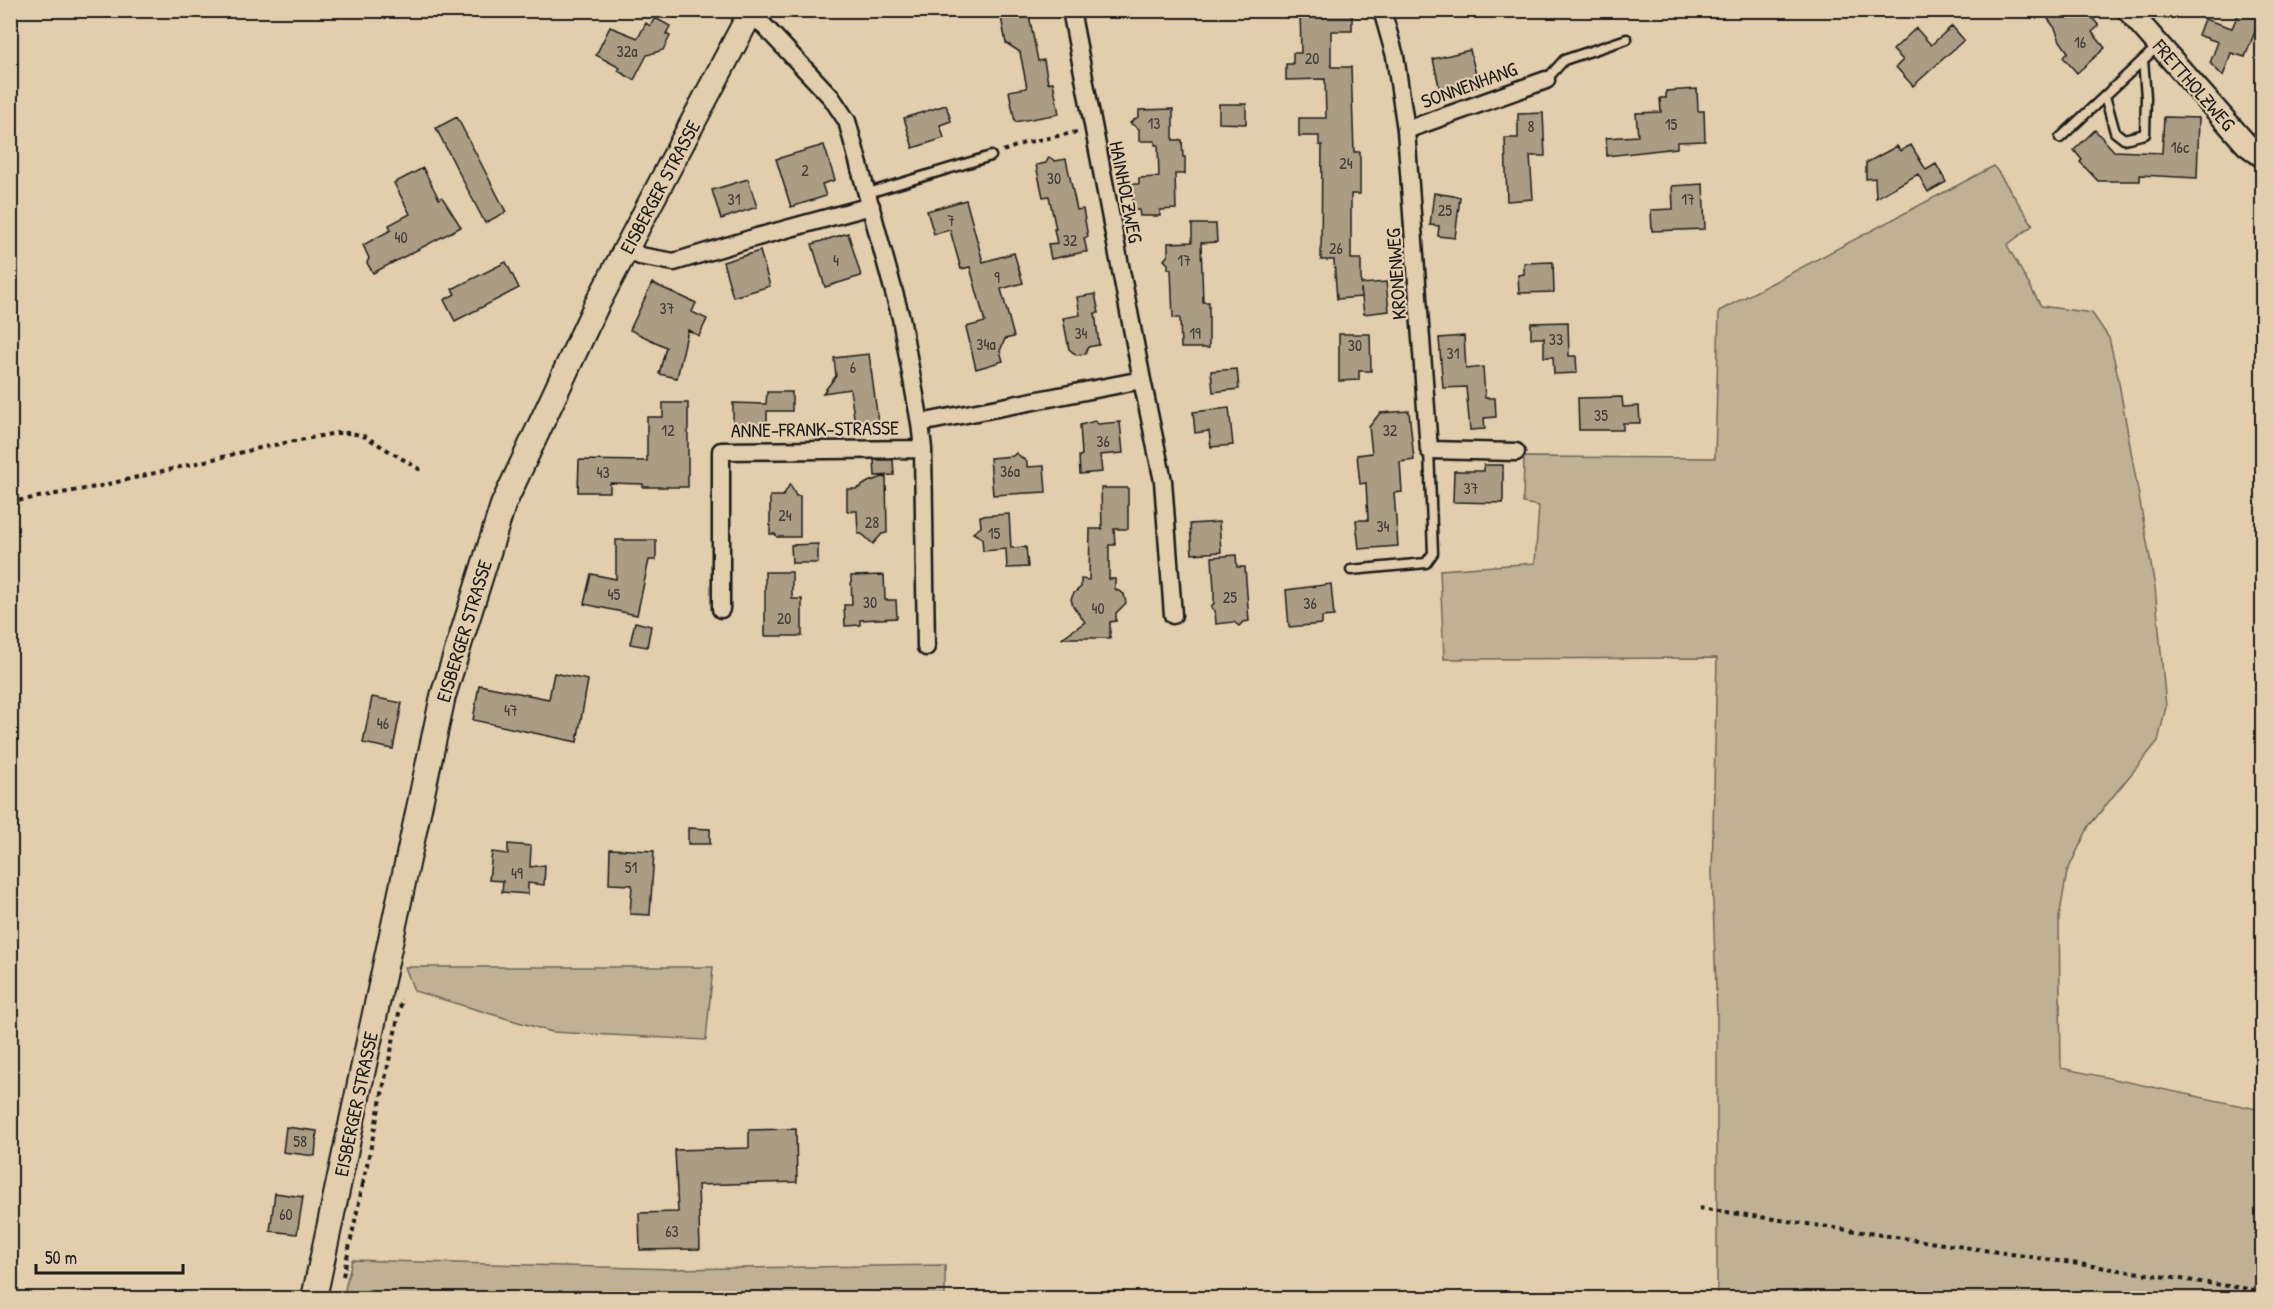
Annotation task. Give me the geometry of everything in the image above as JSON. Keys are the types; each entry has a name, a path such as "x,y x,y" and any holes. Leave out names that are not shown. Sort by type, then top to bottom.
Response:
{"main road":[{"name":"EISBERGER STRASSE","path":"314,1299 443,696 503,505 596,306 751,11"}],"street":[{"name":"HAINHOLZWEG","path":"1071,10 1163,481 1173,615"},
{"name":"KRONENWEG","path":"1382,10 1395,56 1406,130 1429,450"},
{"name":"FRETTHOLZWEG","path":"2128,10 2246,144 2262,156"},
{"name":"ANNE-FRANK-STRASSE","path":"751,11 831,97 847,121 870,200 901,318 920,423 923,449 926,647"},
{"name":"SONNENHANG","path":"1406,130 1546,80"},
{"path":"628,248 640,256 674,262 870,200"},
{"path":"920,423 1142,380"},
{"name":"ANNE-FRANK-STRASSE","path":"721,609 721,451 923,449"},
{"path":"1429,450 1516,452"}],"lane":[{"path":"1546,80 1564,60 1627,39"},
{"path":"2060,138 2158,45"},
{"path":"2105,96 2115,132 2124,139 2145,134 2146,97 2143,60"},
{"path":"870,200 991,156"},
{"path":"1351,570 1426,563 1433,553 1429,450"}],"path":[{"path":"991,156 1024,143 1093,129"},
{"path":"10,502 96,487 264,447 336,433 352,433 366,437 424,472"},
{"path":"1699,1208 2262,1291"}],"shaded area":[{"path":"1994,166 2033,225 2007,245 2041,306 2092,313 2109,338 2155,587 2166,707 2158,741 2089,826 2067,872 2059,918 2061,1068 2262,1110 2262,1298 1717,1298 1717,1016 1712,874 1717,658 1444,659 1440,570 1535,563 1539,506 1523,503 1524,457 1715,458 1719,311"},
{"path":"405,967 713,967 706,1040 552,1032 414,991"},
{"path":"352,1260 673,1269 945,1265 945,1298 343,1298"}],"building":[{"path":"1012,10 1028,10 1038,61 1044,60 1048,83 1053,82 1059,114 1015,122 1009,91 1027,88 1020,52 1006,43 1001,17 1012,15"},
{"path":"1300,10 1352,10 1352,31 1331,31 1331,67 1351,67 1354,152 1360,152 1360,194 1351,194 1351,259 1361,259 1361,284 1386,282 1389,311 1364,314 1361,288 1361,297 1337,299 1334,260 1321,260 1322,145 1319,145 1319,136 1299,136 1299,118 1326,118 1325,79 1286,80 1286,64 1293,64 1293,53 1301,53"},
{"path":"2058,10 2086,10 2099,26 2092,32 2105,48 2077,73 2063,57 2068,52 2048,19"},
{"path":"2240,10 2262,10 2262,14 2245,57 2231,53 2223,76 2210,63 2218,42 2198,35 2204,19 2232,28"},
{"path":"655,18 670,26 666,34 670,36 663,50 647,55 634,80 618,71 620,68 596,55 610,27 638,38 646,23 650,26"},
{"path":"1952,26 1964,40 1913,86 1896,67 1903,60 1893,50 1916,28 1931,45"},
{"path":"1470,50 1479,87 1441,95 1433,59"},
{"path":"1697,89 1698,111 1704,111 1705,141 1677,142 1677,148 1607,156 1606,138 1638,136 1636,113 1661,112 1660,98 1666,98 1666,91"},
{"path":"1219,104 1246,104 1246,124 1219,123"},
{"path":"946,105 951,121 940,125 944,138 913,148 904,118"},
{"path":"1173,109 1173,140 1182,140 1183,157 1185,157 1185,174 1175,174 1176,209 1160,210 1160,216 1140,216 1139,210 1133,210 1133,184 1139,184 1139,178 1159,177 1158,145 1155,145 1155,141 1139,141 1139,129 1130,123 1139,116 1139,110"},
{"path":"1543,113 1545,156 1530,156 1533,199 1507,201 1505,138 1518,138 1518,114"},
{"path":"457,117 506,212 485,223 436,128"},
{"path":"2164,117 2199,118 2197,178 2140,175 2140,181 2098,181 2080,162 2082,160 2074,150 2095,130 2114,151 2162,153"},
{"path":"824,145 835,180 822,184 826,196 791,207 776,159"},
{"path":"1911,145 1926,170 1936,164 1946,182 1928,192 1918,174 1876,198 1875,178 1866,179 1866,163 1897,146 1900,151"},
{"path":"1049,157 1055,161 1066,159 1077,210 1083,209 1088,237 1084,238 1087,252 1051,259 1048,244 1057,243 1054,229 1056,229 1049,196 1043,197 1036,165 1046,163"},
{"path":"423,168 439,199 442,197 461,227 373,273 367,263 369,258 363,245 391,230 389,225 410,214 394,183"},
{"path":"748,179 757,207 721,219 712,190"},
{"path":"1703,184 1705,229 1652,231 1651,210 1673,209 1672,186"},
{"path":"1434,193 1460,197 1455,238 1438,236 1439,226 1430,225"},
{"path":"966,200 983,262 1014,253 1023,283 1001,289 1014,337 1005,339 1000,351 1003,361 976,369 966,327 985,322 970,267 961,269 950,230 934,234 927,211"},
{"path":"1192,224 1216,224 1217,242 1201,243 1203,302 1209,302 1209,348 1181,348 1180,318 1173,318 1171,269 1168,269 1168,264 1164,260 1168,255 1168,243 1192,242"},
{"path":"848,233 861,276 825,287 812,244"},
{"path":"760,251 770,286 733,297 723,262"},
{"path":"506,262 519,288 455,321 444,300 455,294 452,289"},
{"path":"1553,262 1554,292 1519,293 1518,275 1524,274 1524,263"},
{"path":"652,283 696,303 692,312 707,319 699,336 688,330 677,378 659,374 666,347 630,330"},
{"path":"1095,294 1099,313 1095,313 1099,345 1088,347 1085,354 1076,355 1069,349 1063,318 1080,315 1077,297"},
{"path":"1568,322 1569,356 1576,356 1577,373 1554,374 1553,357 1544,357 1544,338 1531,338 1531,323"},
{"path":"1339,334 1370,334 1371,371 1359,371 1359,380 1339,381"},
{"path":"1464,336 1466,369 1483,367 1485,398 1495,398 1496,417 1484,418 1485,429 1470,430 1466,387 1443,388 1439,338"},
{"path":"869,354 878,421 855,424 850,389 823,393 836,376 834,358"},
{"path":"1237,369 1239,389 1213,392 1211,371"},
{"path":"767,392 792,392 792,411 767,411 767,428 733,428 733,403 766,404"},
{"path":"1622,397 1623,407 1639,406 1640,423 1623,423 1623,430 1579,430 1578,398"},
{"path":"663,403 688,403 688,487 643,487 643,484 610,483 610,492 578,492 579,460 647,461 647,417 663,417"},
{"path":"1229,408 1233,445 1211,447 1209,431 1195,433 1193,412"},
{"path":"1409,411 1414,460 1400,462 1402,492 1394,493 1398,546 1359,549 1356,520 1368,520 1366,483 1360,484 1357,455 1372,453 1369,427 1380,413"},
{"path":"1095,421 1098,424 1120,422 1123,453 1100,455 1102,472 1080,474 1079,456 1082,455 1080,425"},
{"path":"1016,453 1027,462 1027,467 1044,466 1046,492 993,495 990,458 1013,456"},
{"path":"874,460 893,460 894,475 875,476"},
{"path":"1484,465 1503,465 1503,503 1453,502 1454,471 1484,471"},
{"path":"886,476 887,533 882,534 873,544 862,534 858,534 857,511 847,511 847,489 857,489 868,482"},
{"path":"790,484 796,496 800,496 800,537 777,537 775,534 770,534 770,496 783,496"},
{"path":"1101,488 1128,488 1128,529 1114,529 1115,545 1109,545 1109,579 1115,579 1115,589 1124,594 1126,603 1116,613 1116,621 1110,622 1110,638 1062,638 1085,622 1073,606 1071,599 1081,587 1081,579 1089,580 1090,529 1102,529"},
{"path":"1009,514 1011,548 1026,547 1028,567 1007,568 1006,549 983,551 982,538 973,533 981,527 980,516"},
{"path":"1219,522 1221,552 1192,554 1190,524"},
{"path":"616,540 656,540 656,560 649,560 637,615 584,604 591,574 616,579"},
{"path":"818,544 818,563 792,563 791,545"},
{"path":"1236,555 1237,567 1245,567 1249,621 1239,626 1234,622 1216,624 1215,611 1211,607 1214,603 1212,557"},
{"path":"765,572 792,572 792,599 802,599 802,636 765,636"},
{"path":"884,575 885,600 896,600 897,618 860,620 860,625 845,626 844,605 852,605 851,576"},
{"path":"1331,584 1334,616 1322,617 1322,624 1289,627 1286,590"},
{"path":"635,622 651,626 647,647 630,644"},
{"path":"554,673 588,680 577,742 473,720 479,685 549,699"},
{"path":"372,697 402,703 393,749 363,743"},
{"path":"688,828 710,829 710,844 688,844"},
{"path":"508,844 531,846 530,867 545,865 544,885 528,883 528,894 502,892 503,881 489,880 492,852 508,854"},
{"path":"610,849 654,851 650,915 630,914 632,885 609,884"},
{"path":"286,1127 317,1131 315,1156 283,1152"},
{"path":"796,1129 797,1182 698,1185 700,1249 640,1250 639,1213 678,1212 675,1150 749,1148 749,1130"},
{"path":"275,1193 303,1197 297,1234 270,1231"}]}
